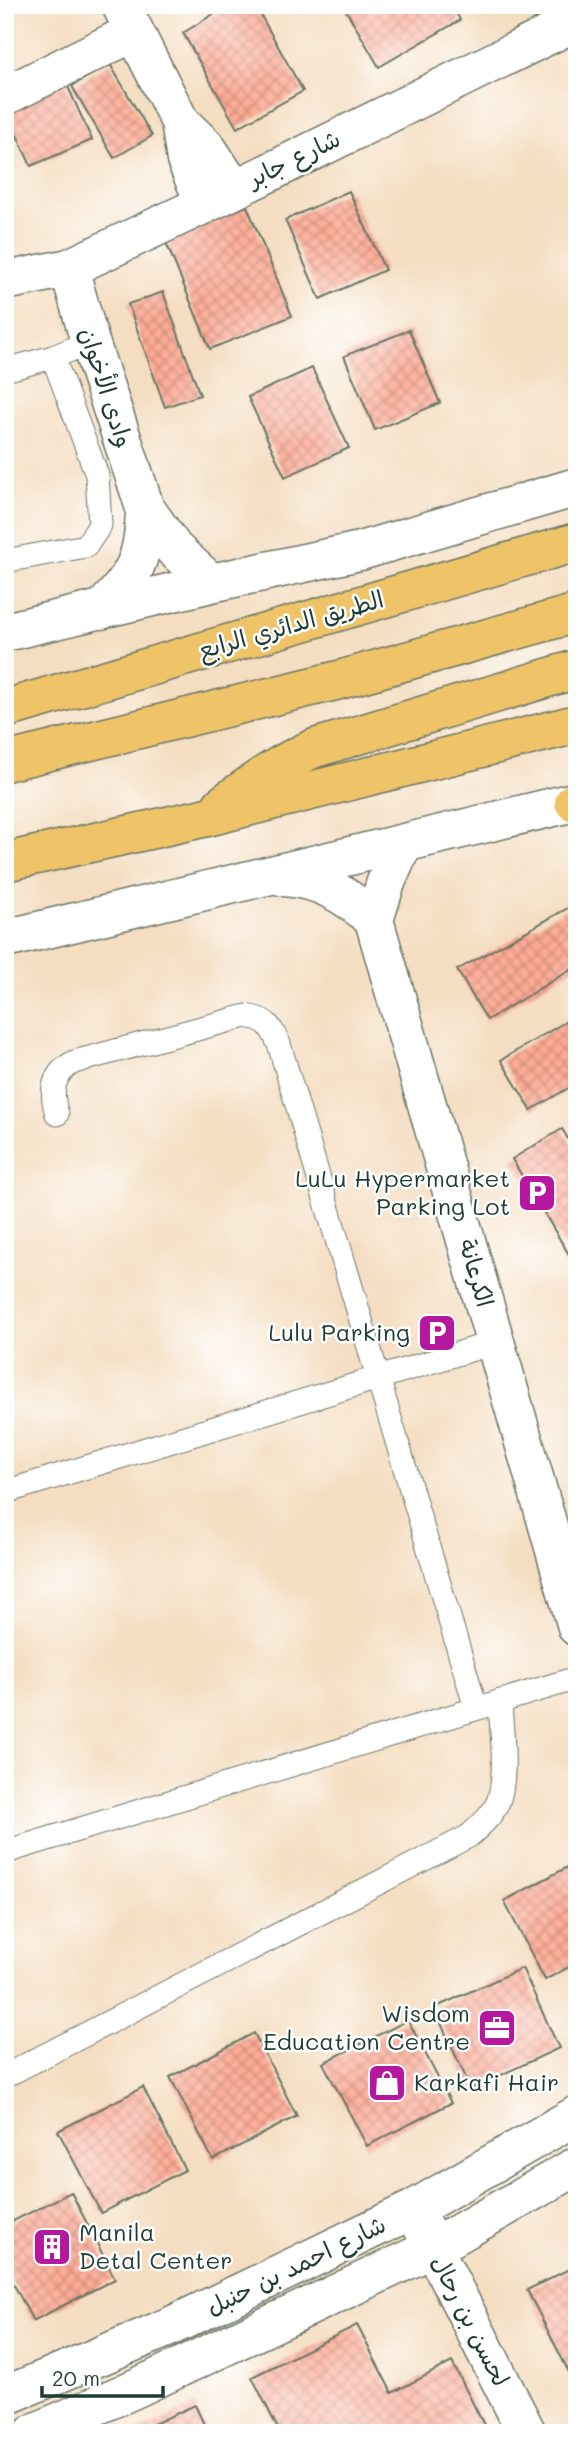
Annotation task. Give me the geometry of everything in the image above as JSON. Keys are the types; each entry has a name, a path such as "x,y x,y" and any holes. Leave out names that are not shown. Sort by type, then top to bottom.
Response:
{"main road":[{"name":"الطريق الدائري الرابع","path":"5,709 577,542"},
{"path":"5,762 339,680 577,613"},
{"path":"203,818 294,756 577,669"},
{"path":"5,862 203,818 577,724"}],"street":[{"path":"5,96 127,18 180,122 186,160 219,196"},
{"name":"شارع جابر","path":"5,281 69,268 577,20"},
{"name":"وادى الأخوان","path":"69,268 90,342 145,508 174,549 211,583"},
{"path":"5,632 360,551 577,487"},
{"name":"وادى الأخوان","path":"101,610 121,590 137,565 144,537 145,508"},
{"path":"5,939 576,801"},
{"path":"272,876 301,878 328,886 353,901 374,920 386,882 403,844"},
{"name":"الكرعانة","path":"374,920 577,1627"},
{"name":"شارع احمد بن حنبل","path":"5,2396 169,2326 414,2209 577,2115"},
{"name":"شارع احمد بن حنبل","path":"34,2433 132,2390 433,2248 577,2166"},
{"name":"لحسن بن رحال","path":"414,2209 527,2433"}],"lane":[{"path":"5,370 53,357 90,342"},
{"path":"5,561 86,546 100,525 97,475 53,357"},
{"path":"57,1114 52,1094 54,1084 65,1067 74,1062 246,1016 262,1018 272,1029 279,1044 476,1709"},
{"path":"5,1492 496,1342"},
{"path":"5,1852 577,1678"},
{"path":"5,2076 469,1836 488,1819 497,1802 502,1780 500,1701"}],"building":[{"path":"228,5 255,5 303,91 237,128 183,33"},
{"path":"343,5 452,5 460,20 379,67"},
{"path":"110,64 152,136 114,158 72,86"},
{"path":"65,80 92,140 31,166 5,109"},
{"path":"349,191 385,270 320,299 285,220"},
{"path":"247,206 292,316 210,349 165,240"},
{"path":"163,292 200,395 165,407 128,304"},
{"path":"409,330 440,403 375,430 344,356"},
{"path":"312,368 349,448 285,477 248,397"},
{"path":"577,903 577,966 487,1020 457,970"},
{"path":"577,1015 577,1083 531,1110 501,1060"},
{"path":"562,1129 577,1153 577,1268 512,1159"},
{"path":"577,1862 577,1963 545,1980 504,1901"},
{"name":"Wisdom Education Centre","path":"522,1968 559,2048 471,2089 434,2008"},
{"name":"Karkafi Hair","path":"408,2020 451,2103 367,2146 323,2063"},
{"path":"254,2033 297,2116 213,2160 170,2077"},
{"path":"143,2087 185,2170 101,2213 58,2131"},
{"name":"Manila Detal Center","path":"71,2192 115,2279 33,2321 5,2268 5,2225"},
{"path":"577,2265 577,2388 527,2290"},
{"path":"357,2325 392,2393 452,2362 488,2433 387,2433 385,2429 376,2433 280,2433 252,2377"},
{"path":"195,2405 208,2433 134,2433"}],"place":[{"name":"LuLu Hypermarket Parking Lot","path":"537,1193"},
{"name":"Lulu Parking","path":"437,1333"},
{"name":"Wisdom Education Centre","path":"497,2028"},
{"name":"Karkafi Hair","path":"387,2083"},
{"name":"Manila Detal Center","path":"52,2247"}]}
